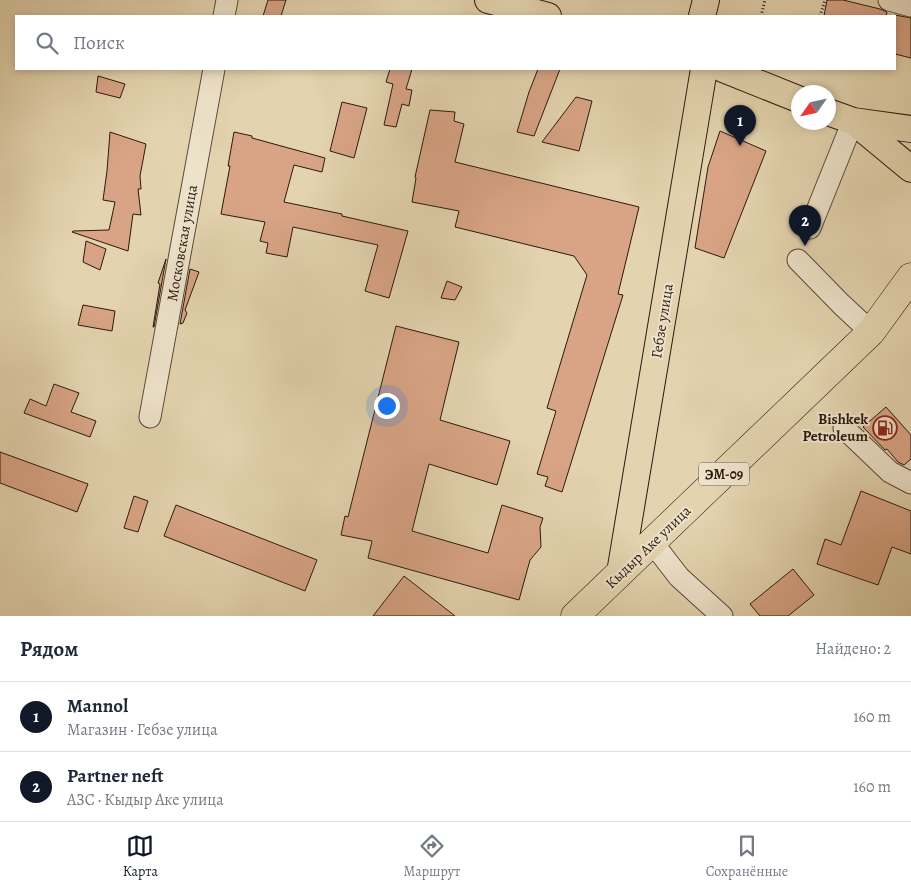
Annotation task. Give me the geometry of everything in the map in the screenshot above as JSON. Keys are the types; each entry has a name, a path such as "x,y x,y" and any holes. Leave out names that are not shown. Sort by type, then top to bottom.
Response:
{"highway":[{"name":"Кыдыр Аке улица","path":"576,616 871,332 911,277"},
{"name":"Кыдыр Аке улица","path":"871,332 911,308"}],"main road":[{"path":"488,0 544,15"},
{"path":"702,15 706,0"},
{"name":"Гебзе улица","path":"620,572 704,70"},
{"path":"726,70 791,96"},
{"path":"836,115 853,121 911,129"},
{"path":"853,121 911,169"}],"street":[{"path":"224,15 227,0"},
{"path":"888,0 911,6"},
{"name":"Московская улица","path":"150,417 214,70"},
{"path":"810,228 853,121"},
{"path":"798,260 871,332"},
{"path":"844,428 890,472 911,483"},
{"path":"652,542 679,577 722,616"}],"path":[{"path":"761,15 765,0"},
{"path":"820,15 825,0"}],"building":[{"path":"268,0 286,0 281,15 263,15"},
{"path":"827,0 843,0 887,12 886,15 824,15"},
{"path":"896,15 911,18 911,58 896,54"},
{"path":"390,70 412,70 406,89 412,90 409,106 402,104 396,127 384,125 393,84 386,82"},
{"path":"538,70 560,70 534,136 517,132"},
{"path":"98,76 125,84 120,98 96,92"},
{"path":"576,97 592,101 579,151 542,142"},
{"path":"342,102 367,108 354,158 330,151"},
{"path":"430,110 455,112 454,121 464,124 455,162 639,207 618,294 623,295 562,492 545,486 548,477 537,474 556,411 547,408 587,275 574,256 455,227 459,211 412,202 415,177"},
{"path":"720,131 766,151 724,258 695,248 708,167"},
{"path":"110,132 146,144 140,176 141,189 138,189 141,215 133,214 128,251 72,232 109,230 115,202 103,200"},
{"path":"234,132 325,158 322,172 294,165 284,202 342,214 342,216 408,231 389,298 365,291 378,245 293,227 287,257 266,253 268,243 260,241 265,222 221,214"},
{"path":"86,241 106,249 100,270 83,262"},
{"path":"166,259 153,327 160,284 158,283"},
{"path":"190,269 199,272 185,310 187,313 183,323 180,324"},
{"path":"447,281 462,287 455,300 441,298"},
{"path":"83,305 115,311 112,331 78,325"},
{"path":"396,326 459,342 440,420 510,441 497,485 429,464 412,531 488,553 502,505 543,518 540,527 541,547 530,560 519,600 368,558 372,541 341,535 345,516 348,517"},
{"path":"54,384 79,393 71,412 96,421 90,437 24,413 30,399 46,406"},
{"path":"886,407 911,435 911,459 904,465 898,462 887,449 885,450 863,427"},
{"path":"0,452 88,484 77,512 0,483"},
{"path":"861,491 911,511 911,554 892,547 878,585 817,564 825,539 841,545"},
{"path":"134,496 148,501 138,532 124,528"},
{"path":"176,505 317,560 305,591 164,536"},
{"path":"793,569 814,595 788,616 760,616 750,604"},
{"path":"404,576 455,616 373,616"}],"place":[{"name":"Mannol","path":"740,146"},
{"name":"Partner neft","path":"805,246"},
{"name":"Bishkek Petroleum","path":"885,428"}]}
